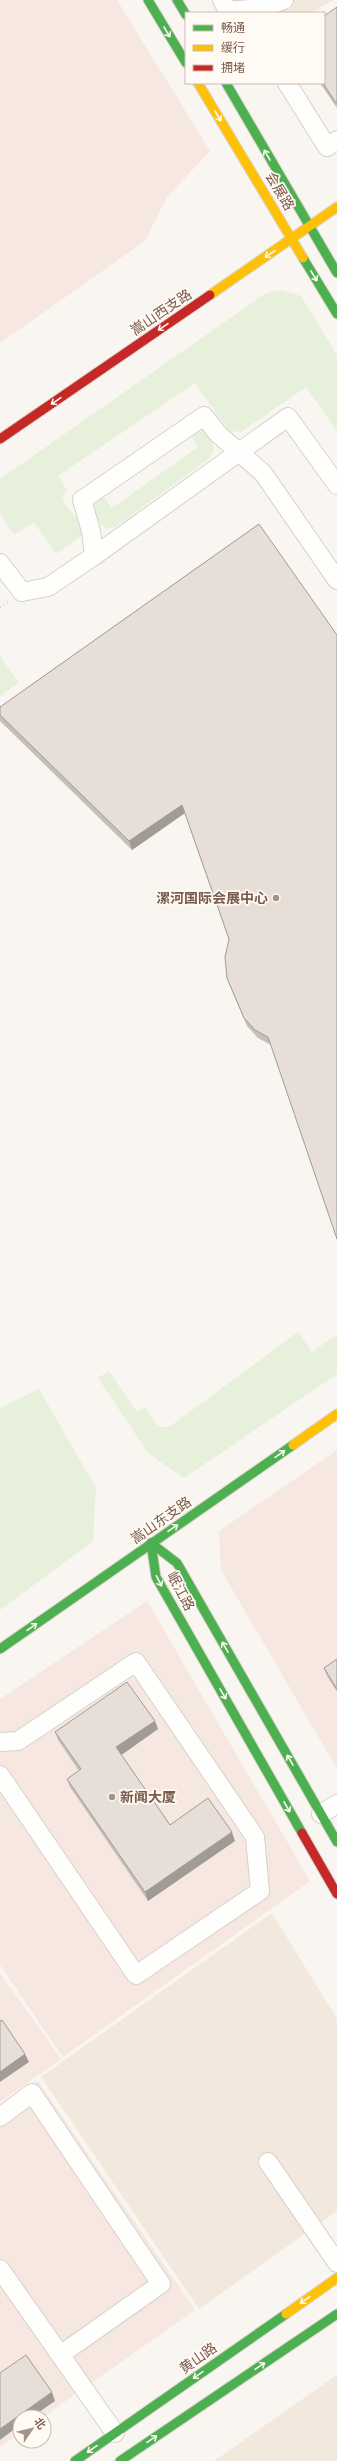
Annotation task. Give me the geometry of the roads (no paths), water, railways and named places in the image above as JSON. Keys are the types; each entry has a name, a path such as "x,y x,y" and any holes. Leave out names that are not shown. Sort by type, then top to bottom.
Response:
{"street":[{"path":"148,0 185,61"},
{"path":"177,0 185,13"},
{"path":"222,0 228,11 261,8 284,0"},
{"name":"会展路","path":"199,84 337,314"},
{"path":"288,84 327,147 337,140"},
{"name":"会展路","path":"231,85 310,227 337,272"},
{"name":"嵩山西支路","path":"0,439 337,208"},
{"path":"94,556 91,531 82,500 204,416 218,434 263,473 337,580"},
{"path":"0,562 22,592 48,587 94,556 238,451 288,417 337,485"},
{"name":"嵩山东支路","path":"0,1649 337,1414"},
{"name":"岷江路","path":"151,1544 177,1563 337,1842"},
{"name":"岷江路","path":"151,1544 156,1577 337,1894"},
{"path":"0,1742 18,1741 136,1662 255,1837 260,1891 136,1975 0,1776"},
{"path":"321,1814 337,1804"},
{"path":"0,2117 32,2093 161,2284 60,2355"},
{"path":"268,2162 337,2263"},
{"path":"0,2269 115,2433"},
{"name":"黄山路","path":"75,2461 337,2278"},
{"path":"120,2461 337,2314"}],"place":[{"name":"漯河国际会展中心","path":"276,898"},
{"name":"新闻大厦","path":"112,1797"}]}
